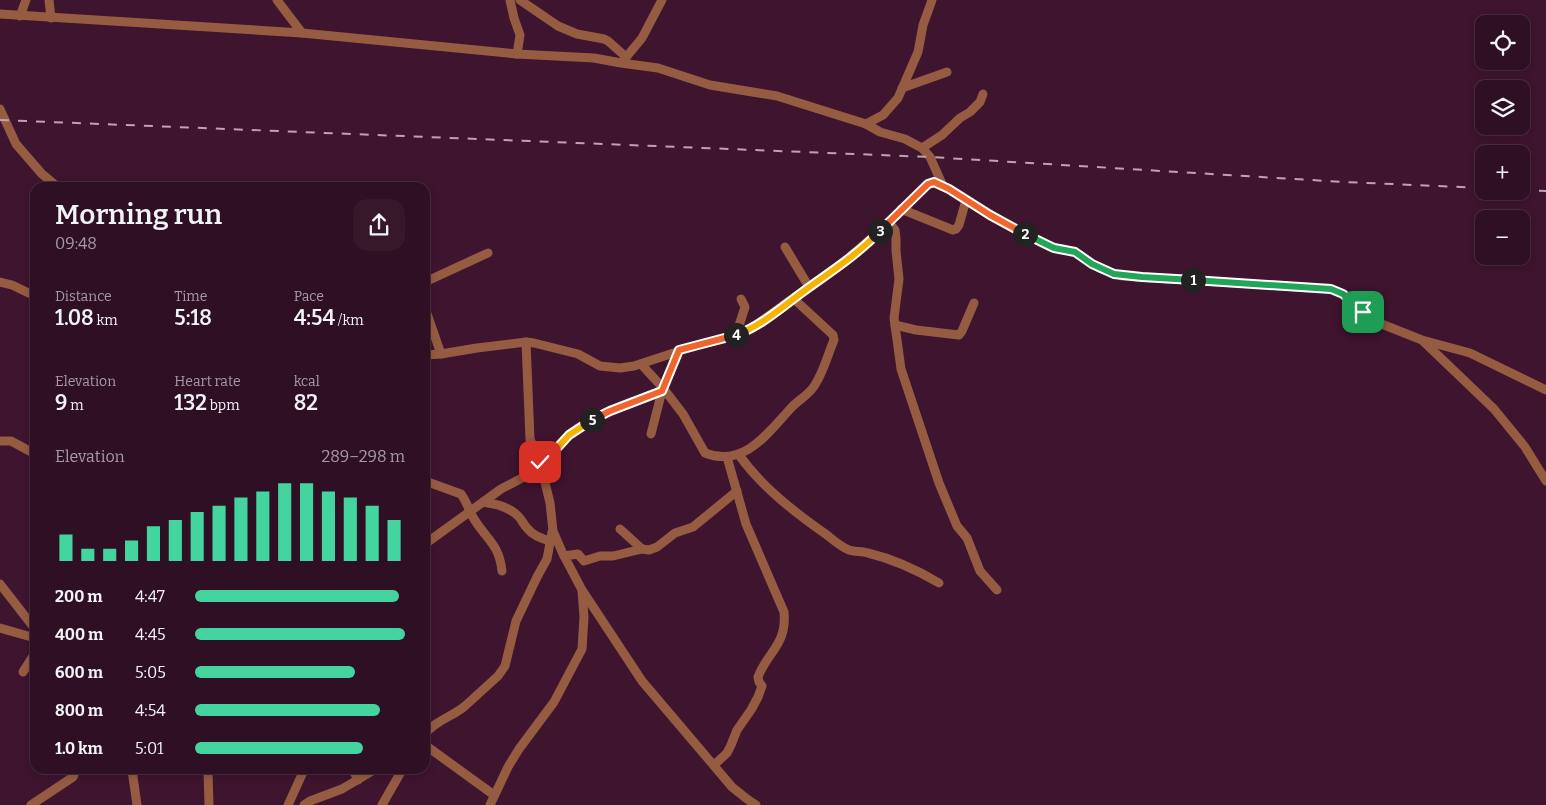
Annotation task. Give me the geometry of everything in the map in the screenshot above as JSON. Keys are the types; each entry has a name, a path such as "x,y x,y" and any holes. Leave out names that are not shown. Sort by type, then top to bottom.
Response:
{"street":[{"path":"20,16 26,0"},
{"path":"49,0 51,18"},
{"path":"277,0 302,33"},
{"path":"510,0 520,35 517,54"},
{"path":"520,0 558,26 577,34 608,41 623,60"},
{"path":"623,60 642,38 662,0"},
{"path":"866,124 883,115 898,98 918,52 932,0"},
{"path":"0,14 302,33 517,54 623,60 658,68 710,85 794,101 866,124 880,132 905,139 922,148 930,157 943,186"},
{"path":"902,88 948,72"},
{"path":"922,148 942,135 960,118 970,112 980,102 983,94"},
{"path":"0,109 16,144 42,174 52,182"},
{"path":"430,355 526,342 578,354 600,366 609,368 628,367 679,350 736,335 753,327 794,299 859,250 928,184 934,182 1016,230 1054,248 1075,252 1092,264 1114,274 1331,289 1343,294 1374,321 1422,340 1470,352 1546,390"},
{"path":"901,209 953,230 959,225 966,200"},
{"path":"888,222 895,230 899,279 895,325 901,369 939,484 958,526 967,538 980,571 997,590"},
{"path":"785,247 809,287"},
{"path":"430,280 488,253"},
{"path":"0,282 12,285 30,294"},
{"path":"736,335 745,307 741,299"},
{"path":"641,364 683,414 703,451 708,454 726,456 739,455 762,439 815,386 834,340 833,335 794,299"},
{"path":"895,325 916,330 958,335 962,331 974,303"},
{"path":"430,322 441,354"},
{"path":"1422,340 1494,409 1525,446 1546,481"},
{"path":"430,728 460,711 502,671 507,661 516,621 547,559 553,531 550,503 541,467 530,438 526,342"},
{"path":"651,434 662,389 679,350"},
{"path":"430,540 483,502 541,467 569,435 578,428 610,411 662,389"},
{"path":"0,442 11,441 30,451"},
{"path":"739,455 763,484 800,516 837,543 849,550 869,553 915,569 939,583"},
{"path":"714,765 727,753 737,730 758,697 762,689 758,677 774,651 784,628 784,612 746,524 726,456"},
{"path":"430,483 461,494 479,526 496,547 502,571"},
{"path":"620,528 646,551 658,547 675,533 693,527 737,491"},
{"path":"483,502 496,504 512,511 519,516 531,532 541,539 551,541"},
{"path":"553,531 582,590 642,681 732,787 756,805"},
{"path":"564,556 578,554 586,561 600,556 613,556 642,549"},
{"path":"0,584 30,623"},
{"path":"490,805 519,749 554,702 582,648 584,616 582,590"},
{"path":"0,628 30,637"},
{"path":"23,672 30,661"},
{"path":"430,750 494,795"},
{"path":"31,805 73,777 74,774"},
{"path":"133,774 137,805"},
{"path":"208,774 209,805"},
{"path":"288,805 303,774"},
{"path":"355,774 358,780"},
{"path":"304,805 342,789 368,774"},
{"path":"382,805 400,774"}],"railway":[{"path":"0,120 930,157 1344,182 1475,188"},
{"path":"1530,190 1546,191"}],"route":[{"path":"540,462 541,466 569,435 595,418 662,391 679,350 741,333 780,309 859,250 923,188 934,182 949,189 1016,230 1054,248 1075,252 1092,264 1114,274 1331,289 1343,294 1363,312"}]}
